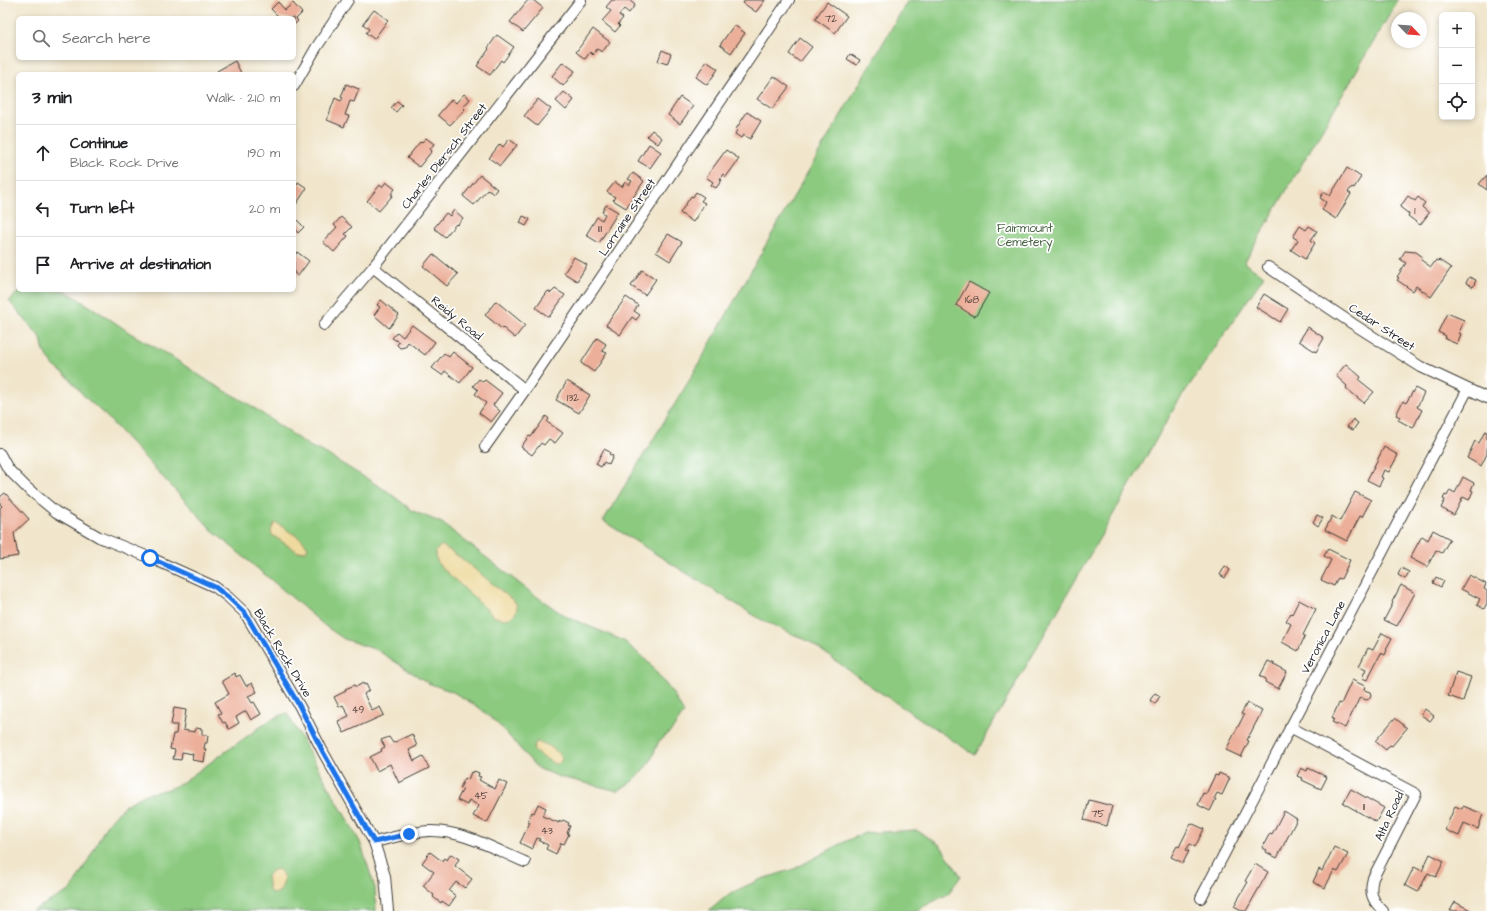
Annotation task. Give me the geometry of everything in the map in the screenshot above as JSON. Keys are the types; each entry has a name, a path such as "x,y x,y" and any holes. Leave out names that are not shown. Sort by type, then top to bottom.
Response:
{"street":[{"path":"296,83 316,48 348,0"},
{"name":"Charles Diersch Street","path":"324,325 373,267 581,0"},
{"name":"Lorraine Street","path":"485,448 789,0"},
{"name":"Reidy Road","path":"373,267 525,390"},
{"name":"Cedar Street","path":"1268,267 1353,324 1421,367 1487,398"},
{"name":"Veronica Lane","path":"1201,898 1468,389"},
{"name":"Black Rock Drive","path":"0,454 8,469 26,488 56,512 100,537 215,587 245,613 300,707 323,752 374,842 380,856 385,876 388,911"},
{"name":"Alta Road","path":"1290,727 1416,794 1373,878 1370,889 1375,902 1383,911"},
{"path":"374,842 428,831 446,832 465,837 525,862"}],"green space":[{"name":"Fairmount Cemetery","path":"908,0 1398,0 1244,263 1264,276 1176,405 975,755 869,685 810,642 760,619 603,521 692,376 773,232"},
{"path":"19,292 67,292 130,333 172,357 211,383 247,403 309,446 323,452 387,491 413,511 442,523 533,594 565,616 624,641 648,662 672,692 684,713 672,730 659,741 650,762 634,780 618,791 560,777 537,768 502,728 481,709 453,692 428,683 377,650 344,639 325,626 214,532 106,416 84,396 69,378 54,366 44,352 41,338 9,301"},
{"path":"287,713 360,842 375,888 376,911 32,911 71,890 107,824 125,805 146,794 169,789 183,782 270,720"},
{"path":"916,830 940,845 961,876 948,894 915,911 709,911 729,894 759,880 794,869 848,840 865,833"}],"sand":[{"path":"275,523 301,539 308,547 306,551 298,552 272,535 271,530"},
{"path":"441,545 461,558 516,603 517,610 513,616 505,619 495,617 439,565 435,556 436,551"},
{"path":"536,742 543,743 554,749 562,758 561,761 558,764 555,764 541,756 533,749"},
{"path":"278,869 283,874 284,880 279,892 273,894 269,890 267,876 271,871"}],"building":[{"path":"528,0 533,0 543,8 523,32 510,22"},
{"path":"612,0 629,0 635,5 629,13 624,9 619,15 623,18 618,24 620,26 615,32 602,21 611,11 606,7"},
{"path":"745,0 765,0 756,12 743,3"},
{"path":"278,2 285,10 293,3 302,13 296,19 296,16 278,16 271,9"},
{"path":"827,2 847,16 835,33 815,19"},
{"path":"374,10 388,20 374,39 366,33 369,29 363,24"},
{"path":"734,25 745,33 731,53 720,45"},
{"path":"593,29 610,42 602,52 597,49 593,55 590,52 585,59 576,52"},
{"path":"497,35 514,47 503,62 501,60 490,75 477,66"},
{"path":"800,38 812,47 800,62 789,54"},
{"path":"662,50 671,54 667,64 658,61"},
{"path":"850,54 860,60 857,65 847,59"},
{"path":"235,61 240,72 218,72 217,71"},
{"path":"706,61 718,69 707,85 696,77"},
{"path":"563,62 575,71 563,86 552,76"},
{"path":"774,76 789,87 772,109 757,99"},
{"path":"346,84 359,89 354,102 350,101 345,115 349,116 344,127 327,120 335,98 341,101 343,98 341,97"},
{"path":"564,92 574,100 566,110 556,101"},
{"path":"464,94 470,99 463,107 465,109 450,125 438,115 452,99 456,103"},
{"path":"680,97 693,106 680,124 668,115"},
{"path":"538,99 551,109 537,126 524,116"},
{"path":"397,101 402,105 396,112 391,108"},
{"path":"747,112 761,121 750,139 743,135 741,138 735,134 736,129"},
{"path":"652,130 662,138 658,144 647,136"},
{"path":"426,138 434,144 430,149 432,151 419,167 407,158 420,142 421,143"},
{"path":"509,139 517,145 500,166 489,158 500,144 503,147"},
{"path":"649,144 661,152 650,168 638,161"},
{"path":"726,150 739,159 726,177 723,174 720,179 722,180 716,188 711,185 713,182 706,177"},
{"path":"1347,168 1361,177 1354,188 1352,187 1348,192 1351,194 1336,219 1322,210 1326,202 1320,198 1324,192 1330,196"},
{"path":"633,173 644,181 626,208 613,200 615,197 607,192 615,182 622,187 625,182 629,185 632,181 628,179"},
{"path":"480,175 497,189 493,194 488,189 474,205 463,196"},
{"path":"1487,175 1487,190 1479,184"},
{"path":"298,182 307,188 296,204 296,184"},
{"path":"386,182 395,189 391,194 393,195 379,211 367,201 380,185 382,187"},
{"path":"696,192 704,197 701,201 705,203 693,222 680,213 691,196 693,197"},
{"path":"1408,196 1415,201 1418,197 1425,203 1422,207 1429,213 1420,225 1408,216 1409,214 1400,207"},
{"path":"606,205 618,212 599,243 586,235 597,217 602,220 605,214 602,212"},
{"path":"454,210 463,218 445,237 434,228 446,213 450,216"},
{"path":"523,216 530,219 526,226 520,223"},
{"path":"341,217 352,227 345,234 348,236 334,252 323,242 337,227 334,225"},
{"path":"296,219 304,227 298,233 296,230"},
{"path":"1300,226 1306,230 1309,226 1317,231 1311,240 1315,243 1305,259 1291,250 1298,240 1293,237"},
{"path":"668,234 682,242 670,261 656,252"},
{"path":"1405,251 1416,252 1423,257 1421,260 1431,267 1436,260 1439,260 1451,268 1431,297 1416,286 1413,291 1397,280 1399,278 1397,277 1406,263 1400,259"},
{"path":"297,252 309,261 298,276 296,274"},
{"path":"433,254 458,274 447,286 423,266"},
{"path":"574,257 587,265 577,281 564,273"},
{"path":"642,270 656,279 645,295 631,286"},
{"path":"1469,277 1476,280 1473,287 1466,283"},
{"path":"969,282 989,293 975,317 956,305"},
{"path":"555,289 565,295 549,317 536,308 548,291 551,293"},
{"path":"1264,294 1288,309 1280,322 1256,307"},
{"path":"626,297 638,305 634,311 640,315 636,320 632,317 620,335 606,325"},
{"path":"381,300 399,315 389,328 374,315 380,307 377,305"},
{"path":"496,301 525,325 515,338 485,315"},
{"path":"1447,313 1464,320 1457,344 1445,339 1446,336 1438,332"},
{"path":"412,325 435,342 425,355 408,342 405,347 400,348 397,345 399,342 392,338 397,332 403,337"},
{"path":"1308,327 1324,338 1316,352 1299,341"},
{"path":"597,338 606,344 602,351 607,353 594,372 581,363"},
{"path":"453,352 472,367 460,383 445,371 442,375 432,368 444,353 449,357"},
{"path":"1346,364 1361,377 1359,380 1374,392 1364,403 1346,388 1347,386 1336,376"},
{"path":"479,379 483,382 485,380 502,393 493,405 500,411 491,422 479,413 486,403 475,394 478,390 473,386"},
{"path":"567,381 590,395 579,413 556,400"},
{"path":"1415,388 1424,393 1417,407 1422,410 1413,428 1398,420 1400,417 1396,415 1403,401 1406,403"},
{"path":"546,416 549,419 547,422 563,433 555,443 549,439 544,445 541,443 532,455 521,447 529,436 531,437"},
{"path":"1353,419 1358,423 1353,430 1347,427"},
{"path":"1485,431 1487,432 1487,454 1481,466 1467,458 1475,441 1479,443"},
{"path":"1384,447 1398,455 1389,472 1384,470 1381,477 1383,478 1379,486 1367,480"},
{"path":"604,449 610,452 609,454 613,456 609,465 604,462 601,467 596,464"},
{"path":"1463,477 1474,483 1471,490 1473,491 1469,500 1463,497 1454,515 1441,508 1445,500 1443,499 1445,495 1447,496 1450,490 1455,493"},
{"path":"1355,492 1371,500 1362,517 1360,516 1347,541 1325,530 1332,516 1340,521"},
{"path":"5,493 29,519 14,533 18,556 0,559 0,508 2,506 0,504 0,497"},
{"path":"1317,515 1323,518 1318,526 1313,522"},
{"path":"1433,530 1450,539 1442,553 1436,550 1427,567 1410,558 1422,536 1428,540"},
{"path":"1328,549 1350,560 1341,579 1338,578 1334,586 1321,580 1331,560 1324,556"},
{"path":"1225,566 1230,570 1225,578 1220,575"},
{"path":"1401,568 1409,572 1405,579 1398,575"},
{"path":"1469,575 1486,584 1484,589 1487,591 1487,603 1484,609 1477,605 1480,599 1461,589"},
{"path":"1436,577 1444,581 1441,587 1433,583"},
{"path":"1401,585 1415,593 1397,626 1384,620"},
{"path":"1299,600 1316,609 1303,635 1305,636 1298,651 1282,642 1291,624 1286,621 1291,613 1292,614"},
{"path":"1382,633 1392,638 1386,649 1385,655 1381,653 1367,680 1362,678 1366,669 1359,666 1368,648 1373,650"},
{"path":"1268,661 1287,672 1278,689 1265,682 1266,679 1260,676"},
{"path":"1456,672 1471,677 1463,701 1448,696"},
{"path":"235,673 236,677 240,675 246,686 252,683 257,692 248,696 252,703 254,702 261,714 251,720 246,711 236,717 239,723 229,729 225,722 223,723 218,714 221,713 215,702 229,694 222,681"},
{"path":"1352,680 1365,686 1364,690 1370,692 1371,695 1369,699 1366,700 1360,697 1345,728 1332,722 1334,719 1332,718 1339,703 1341,704"},
{"path":"363,683 364,685 366,684 369,690 364,694 372,711 380,707 384,715 344,733 338,721 349,716 343,705 339,707 334,697 346,691 345,689 355,685 356,687"},
{"path":"1155,693 1160,696 1155,704 1150,700"},
{"path":"1247,703 1262,711 1247,740 1249,741 1241,757 1226,750 1244,715 1241,714"},
{"path":"174,708 186,710 183,730 195,732 196,728 202,729 202,735 208,735 207,743 205,743 204,749 206,749 204,762 192,760 193,754 182,752 181,760 173,759 175,750 170,749 173,734 176,734 177,725 171,725"},
{"path":"1425,709 1434,716 1430,721 1421,715"},
{"path":"1395,718 1407,728 1392,746 1390,745 1386,750 1375,741"},
{"path":"412,734 417,746 409,750 414,761 423,756 429,768 399,783 390,764 377,771 370,757 382,751 381,749 385,747 381,740 389,737 393,743"},
{"path":"1301,768 1307,771 1308,768 1327,777 1321,789 1297,776"},
{"path":"474,771 479,773 478,776 481,777 479,780 495,789 499,780 507,784 487,823 473,816 479,806 469,800 467,805 457,800 463,789 460,788 465,778 468,780 471,772 473,773"},
{"path":"1219,773 1230,778 1222,795 1217,793 1214,799 1216,799 1210,811 1198,805 1203,793 1206,794 1215,775 1218,776"},
{"path":"1351,789 1384,808 1376,822 1343,803"},
{"path":"1089,800 1112,806 1107,826 1084,820"},
{"path":"538,804 546,808 542,816 559,823 559,821 561,822 563,820 569,823 568,825 570,826 567,833 569,834 564,844 561,843 556,854 546,849 548,845 539,841 540,839 537,838 532,849 520,843 530,822 528,821 532,812 534,813"},
{"path":"1455,806 1462,809 1463,806 1483,814 1478,829 1464,823 1459,836 1445,830"},
{"path":"1284,811 1297,819 1277,858 1262,848 1270,833 1272,834"},
{"path":"1191,823 1204,829 1195,847 1190,844 1186,850 1189,851 1183,863 1171,857 1177,846 1179,847"},
{"path":"1334,847 1348,854 1338,872 1334,870 1325,888 1313,882 1319,869 1322,871"},
{"path":"430,852 442,861 444,858 447,860 451,854 459,859 455,866 472,879 465,888 456,882 449,891 456,896 449,906 442,901 441,903 433,897 434,895 423,886 434,872 422,863"},
{"path":"1430,854 1444,861 1436,877 1428,873 1418,892 1405,885 1414,867 1422,871"},
{"path":"1255,864 1268,872 1246,911 1243,911 1234,906 1248,882 1245,881"},
{"path":"1455,902 1472,911 1450,911"}],"route":[{"path":"150,558 215,587 245,613 300,707 323,752 374,842 409,834"}]}
